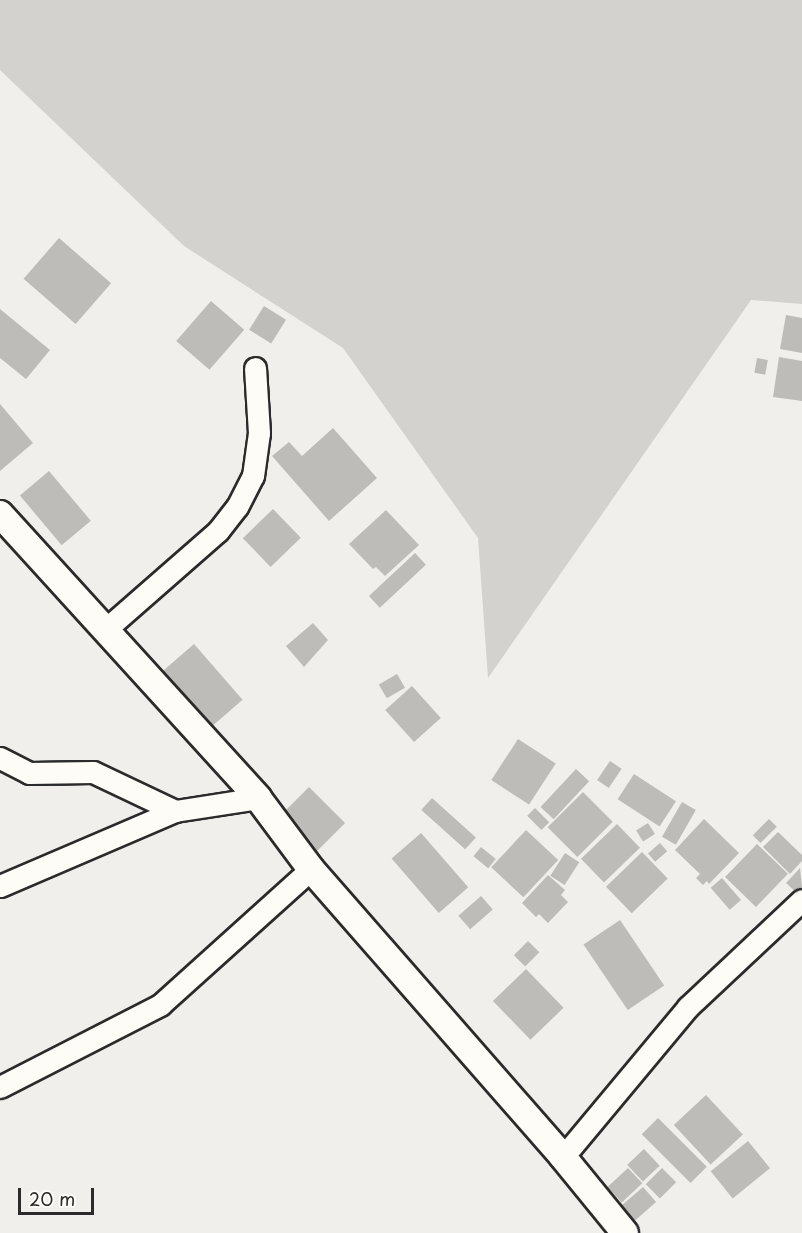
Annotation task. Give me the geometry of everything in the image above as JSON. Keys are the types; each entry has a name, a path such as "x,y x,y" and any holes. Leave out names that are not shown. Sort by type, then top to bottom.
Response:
{"street":[{"path":"106,629 218,531 237,507 253,476 259,433 255,368"},
{"path":"0,514 258,798 311,869 563,1157 625,1233"},
{"path":"0,758 29,773 93,772 175,811"},
{"path":"0,886 175,811 258,798"},
{"path":"0,1088 160,1005 311,869"},
{"path":"563,1157 688,1007 802,900"}],"shaded area":[{"path":"0,0 802,0 802,304 751,300 488,678 478,538 343,348 184,246 0,70"}],"building":[{"path":"59,238 111,283 76,324 24,279"},
{"path":"211,301 244,330 209,370 176,341"},
{"path":"264,306 286,320 271,344 249,330"},
{"path":"0,309 50,350 26,379 0,358"},
{"path":"786,315 802,318 802,353 780,349"},
{"path":"779,357 802,361 802,401 773,397"},
{"path":"757,358 768,360 765,375 754,373"},
{"path":"0,404 33,443 0,471"},
{"path":"333,428 377,478 329,521 272,456 289,442 302,456"},
{"path":"49,471 91,521 62,545 20,495"},
{"path":"273,509 301,538 271,567 243,538"},
{"path":"386,510 419,545 385,576 376,567 373,569 349,544"},
{"path":"415,553 426,565 380,608 369,596"},
{"path":"313,623 328,640 304,667 286,646"},
{"path":"194,644 243,700 209,729 160,674"},
{"path":"397,674 405,688 387,698 379,684"},
{"path":"412,686 441,718 414,742 385,710"},
{"path":"518,739 556,764 529,805 491,780"},
{"path":"610,761 622,769 609,788 597,780"},
{"path":"576,769 589,781 554,819 541,807"},
{"path":"634,774 676,801 660,826 618,799"},
{"path":"309,787 345,823 312,856 276,820"},
{"path":"583,792 613,822 577,857 548,827"},
{"path":"432,798 476,837 465,849 421,810"},
{"path":"682,802 696,810 676,845 662,837"},
{"path":"535,808 549,822 541,830 527,816"},
{"path":"704,819 739,853 709,884 707,881 703,885 696,878 700,874 675,850"},
{"path":"769,819 777,827 761,843 753,835"},
{"path":"648,823 655,834 643,841 636,830"},
{"path":"617,824 640,848 604,882 581,859"},
{"path":"526,830 558,860 523,897 491,867"},
{"path":"778,832 802,855 802,861 790,874 763,847"},
{"path":"421,833 468,887 439,913 392,859"},
{"path":"660,843 667,851 655,862 648,853"},
{"path":"757,844 788,874 756,907 725,877"},
{"path":"481,847 496,859 488,868 473,856"},
{"path":"642,852 668,879 632,913 606,887"},
{"path":"565,853 579,862 565,885 550,876"},
{"path":"800,868 802,887 797,893 786,883"},
{"path":"548,875 565,890 561,895 568,902 548,923 539,914 536,917 522,903"},
{"path":"722,878 741,900 730,910 711,888"},
{"path":"481,896 493,910 470,929 458,916"},
{"path":"620,920 664,985 628,1010 584,945"},
{"path":"528,941 539,952 525,966 514,955"},
{"path":"526,969 564,1008 530,1040 493,1001"},
{"path":"706,1095 743,1134 711,1165 674,1125"},
{"path":"658,1118 707,1167 691,1183 642,1134"},
{"path":"748,1141 770,1168 733,1198 711,1171"},
{"path":"644,1149 660,1166 643,1182 627,1165"},
{"path":"628,1168 642,1183 622,1202 608,1187"},
{"path":"662,1168 676,1182 660,1198 646,1184"},
{"path":"643,1187 656,1202 635,1220 622,1205"}]}
